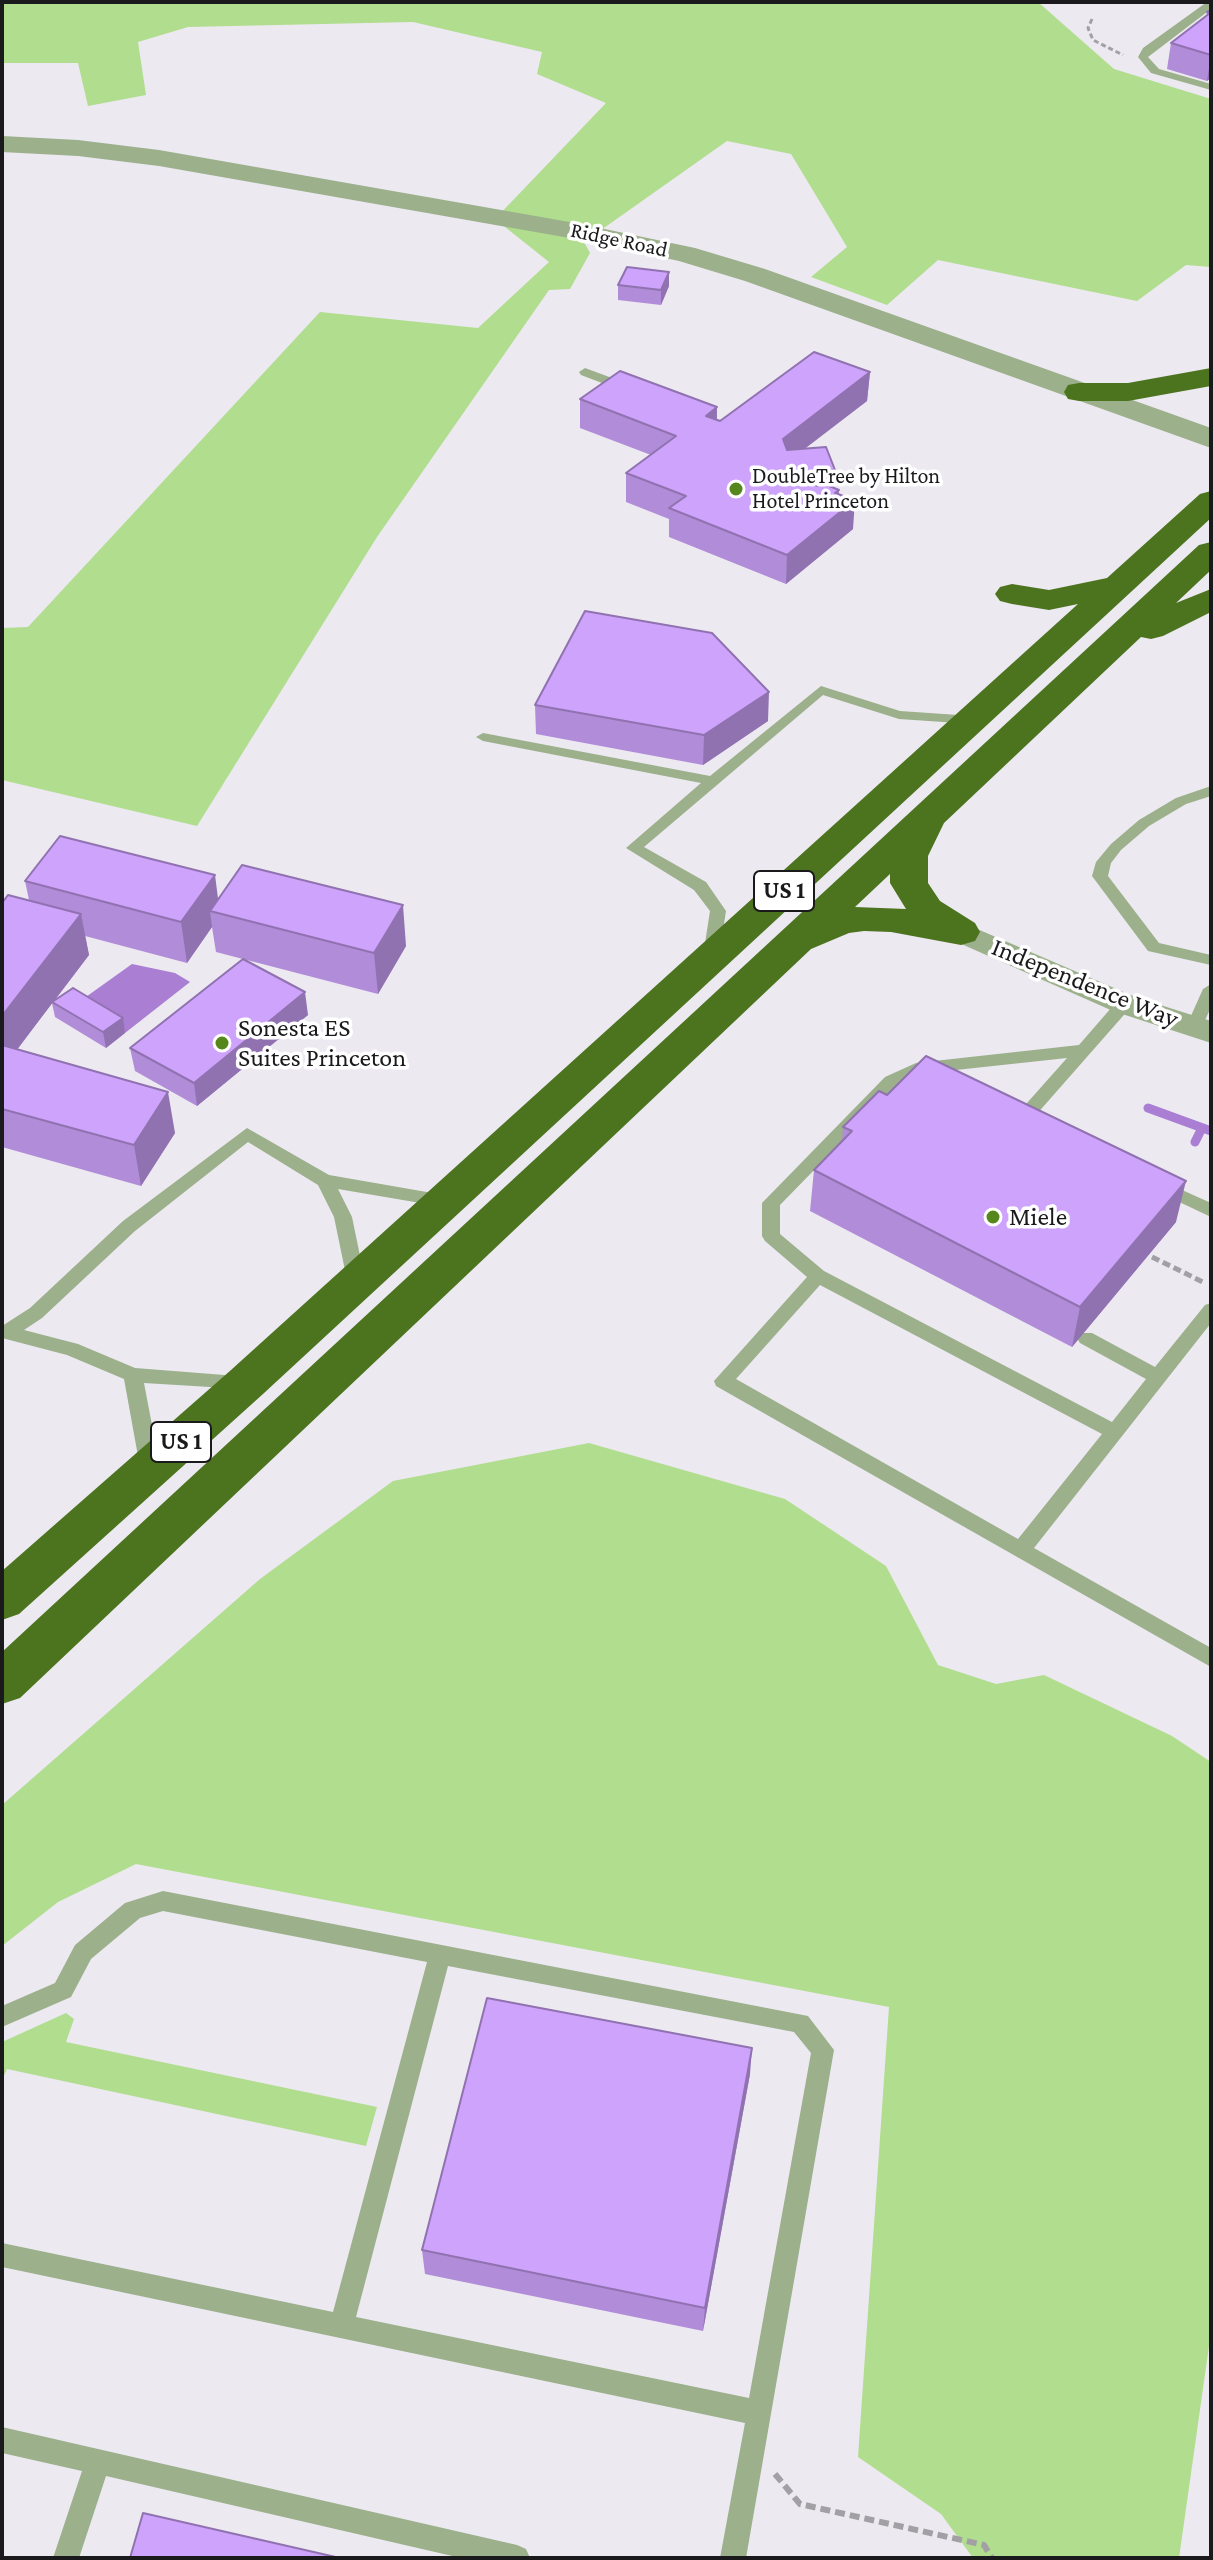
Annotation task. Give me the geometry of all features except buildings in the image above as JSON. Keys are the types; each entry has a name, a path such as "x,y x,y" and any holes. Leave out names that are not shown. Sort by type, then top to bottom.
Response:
{"highway":[{"path":"1079,392 1128,392 1206,378"},
{"path":"1162,421 1165,404 1175,393 1206,378"},
{"name":"US 1","path":"2,1600 247,1382 1211,501"},
{"name":"US 1","path":"2,1683 1211,552"},
{"path":"1041,658 1037,620 1012,594 1049,600 1121,585"},
{"path":"1090,665 1180,612 1211,599"},
{"path":"929,816 909,856 909,883 926,910 961,932"},
{"path":"794,942 840,922 864,918 891,919 961,932"}],"street":[{"name":"Ridge Road","path":"2,144 78,148 159,158 581,232 685,254 755,275 1211,439"},
{"name":"Independence Way","path":"961,932 1124,1004 1202,1030"}],"lane":[{"path":"1211,4 1147,50 1143,57 1155,71 1211,87"},
{"path":"585,372 639,392"},
{"path":"710,959 718,911 700,886 634,848 821,690 899,715 973,720"},
{"path":"483,737 713,781"},
{"path":"1211,791 1181,801 1144,823 1116,847 1104,862 1100,876 1154,947 1211,960"},
{"path":"1202,1030 1211,989"},
{"path":"995,1106 1029,1123 1084,1050 1124,1004"},
{"path":"1084,1050 916,1069 891,1081 771,1203 771,1236 818,1276 1114,1432"},
{"path":"916,1069 950,1085"},
{"path":"247,1382 133,1375 71,1349 6,1332 36,1313 129,1226 247,1134 325,1181 444,1201"},
{"path":"1141,1177 1211,1211"},
{"path":"325,1181 343,1217 356,1280"},
{"path":"818,1276 723,1381 1211,1658"},
{"path":"1021,1550 1211,1310"},
{"path":"1086,1338 1158,1377"},
{"path":"133,1375 150,1469"},
{"path":"2,2017 63,1990 83,1952 133,1910 163,1901 800,2023 823,2050 733,2558"},
{"path":"341,2326 440,1955"},
{"path":"2,2255 759,2413"},
{"path":"2,2440 456,2551 517,2558"},
{"path":"66,2558 98,2462"}],"path":[{"path":"1092,19 1088,28 1093,40 1123,55 1126,59 1124,63"},
{"path":"1152,1257 1205,1283"},
{"path":"753,2448 800,2504 984,2545 992,2558"}],"green space":[{"path":"2,2 1038,2 1114,69 1211,99 1211,267 1186,265 1137,301 938,260 887,305 811,277 847,247 791,154 727,141 584,242 590,253 570,289 549,290 377,537 197,826 2,780 2,628 28,627 320,312 478,328 549,262 495,219 606,103 537,74 542,52 413,22 188,27 138,42 146,95 88,106 78,63 2,63"},
{"path":"589,1443 785,1499 886,1566 938,1665 996,1684 1044,1675 1172,1736 1211,1762 1211,2332 1179,2558 973,2558 941,2514 858,2457 889,2007 136,1864 58,1902 2,1946 2,1805 260,1579 393,1481"},
{"path":"66,2013 74,2019 66,2042 377,2107 366,2146 7,2069 2,2080 2,2042"}],"shaded area":[{"path":"132,964 175,973 190,982 125,1033 76,1004"}],"waterway":[{"path":"1148,1108 1211,1131"},
{"path":"1195,1142 1202,1128"}],"place":[{"name":"DoubleTree by Hilton Hotel Princeton","path":"736,489"},
{"name":"Sonesta ES Suites Princeton","path":"222,1043"},
{"name":"Miele","path":"993,1217"}]}
